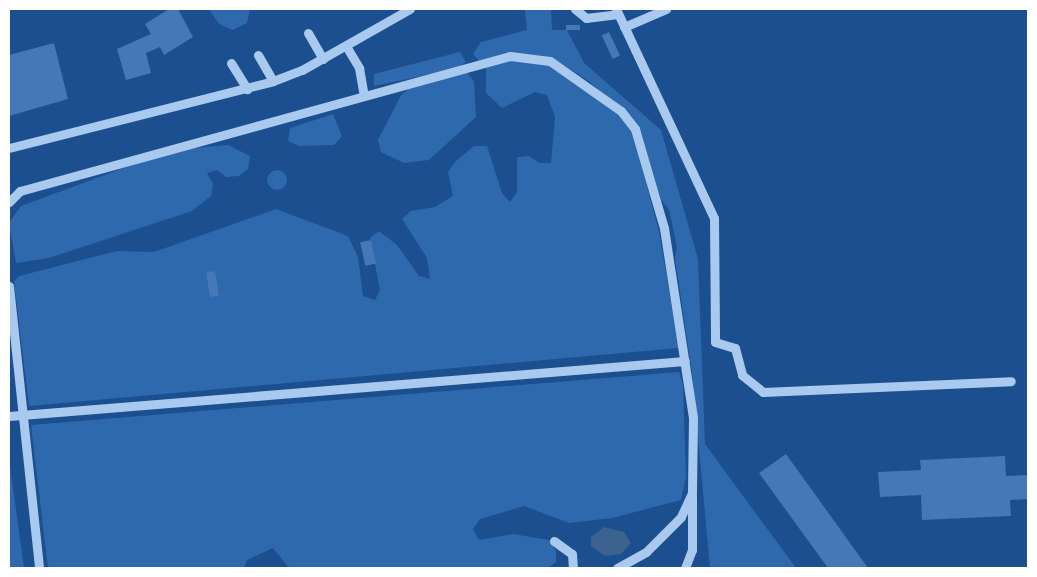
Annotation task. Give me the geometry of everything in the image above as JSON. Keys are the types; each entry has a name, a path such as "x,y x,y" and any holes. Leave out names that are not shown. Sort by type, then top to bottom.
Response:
{"street":[{"path":"9,148 273,81 346,46 410,9"},
{"path":"575,9 586,18 617,12 714,218 715,342 735,348 742,375 763,392 1011,381"},
{"path":"624,27 666,9"},
{"path":"308,33 323,58"},
{"path":"346,46 359,68 364,96"},
{"path":"258,55 273,81"},
{"path":"9,202 20,191 510,56 550,61 621,111 635,129 664,228 693,418 692,493 687,565 678,568"},
{"path":"232,63 247,89"},
{"path":"9,286 39,568"},
{"path":"9,416 684,361"},
{"path":"617,568 668,534 692,493"},
{"path":"554,541 572,554 573,568"}],"shaded area":[{"path":"209,9 250,9 247,23 233,30 219,24"},
{"path":"525,9 551,9 552,30 567,30 584,63 661,130 698,259 705,444 796,568 710,568 692,373 675,258 677,247 669,210 661,199 639,128 590,82 553,58 532,55 479,61 473,54 481,42 527,30"},
{"path":"460,52 466,62 455,69 374,86 374,74"},
{"path":"508,60 546,63 612,106 631,125 659,232 679,348 29,406 14,281 19,276 117,251 154,252 276,209 348,236 358,257 363,296 375,300 380,290 370,238 379,231 397,245 419,276 430,279 427,258 402,219 411,211 435,207 453,196 448,172 455,162 474,146 487,146 502,193 510,202 517,192 517,157 529,156 539,163 551,163 555,117 547,95 535,92 502,108 486,93 486,68"},
{"path":"467,72 474,82 476,117 429,160 404,163 381,152 378,140 401,95 411,87"},
{"path":"333,114 342,136 334,145 299,146 288,141 290,128"},
{"path":"228,145 250,156 248,169 239,176 226,177 217,170 207,173 213,184 211,196 192,211 49,258 16,263 9,223 21,206 172,150"},
{"path":"277,170 284,173 287,180 284,187 277,190 270,187 267,180 270,173"},
{"path":"679,372 683,385 686,477 681,500 612,518 569,523 524,506 480,519 473,529 479,540 513,534 549,540 556,551 556,562 548,568 289,568 273,548 247,560 244,568 48,568 31,425"},
{"path":"9,459 24,568 9,568"},
{"path":"604,527 624,532 631,543 621,554 605,556 591,546 591,537"}],"building":[{"path":"169,9 178,9 193,37 164,55 160,47 146,53 151,73 126,80 117,49 151,34 145,24"},
{"path":"566,25 580,25 580,30 566,30"},
{"path":"609,32 620,56 613,59 602,35"},
{"path":"54,43 68,99 9,116 9,55"},
{"path":"371,240 376,263 365,266 360,242"},
{"path":"215,271 219,296 210,297 206,272"},
{"path":"786,454 868,568 828,568 759,473"},
{"path":"1005,456 1006,476 1028,475 1028,499 1010,500 1011,516 922,520 921,495 880,497 878,472 921,470 920,460"}]}
